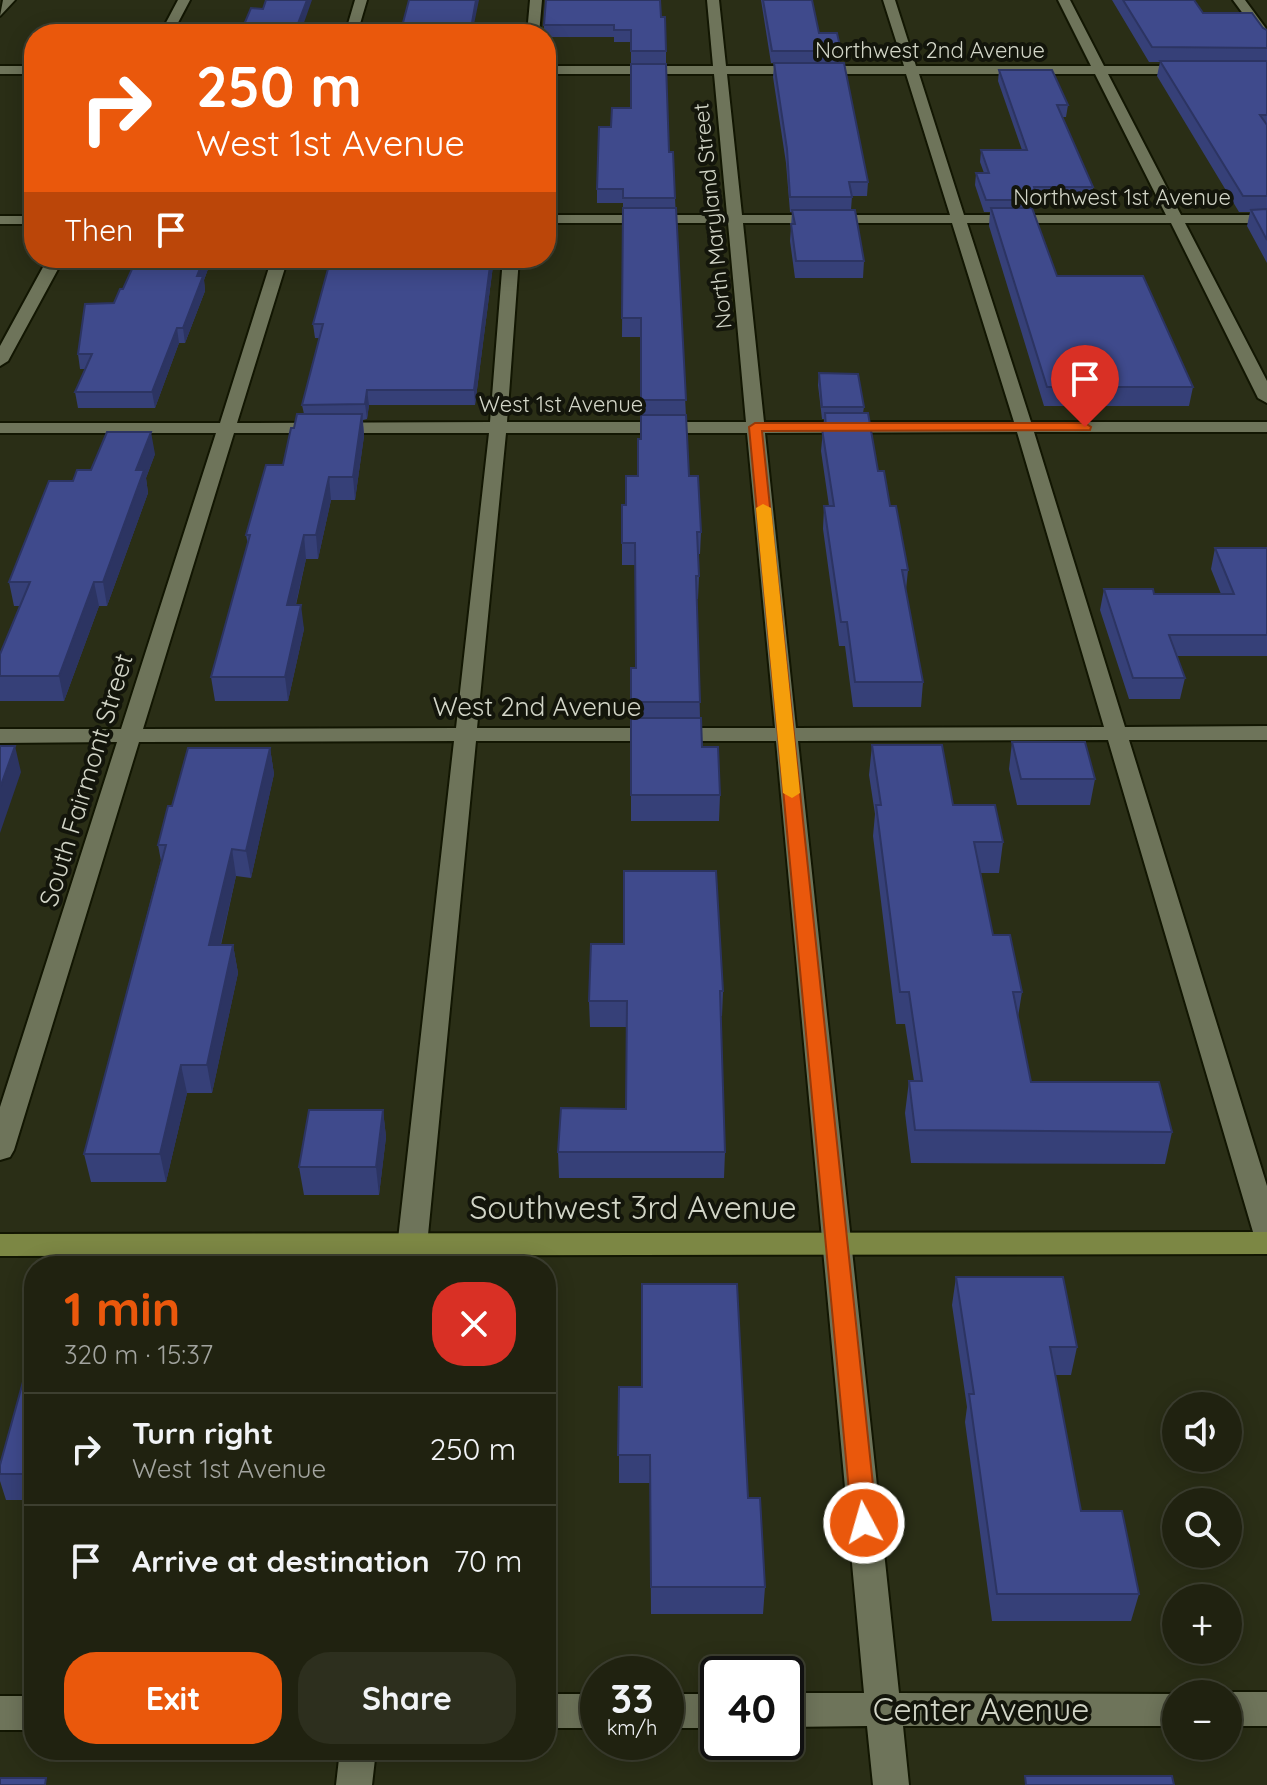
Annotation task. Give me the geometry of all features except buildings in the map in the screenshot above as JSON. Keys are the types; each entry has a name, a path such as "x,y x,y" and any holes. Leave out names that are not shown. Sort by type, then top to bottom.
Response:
{"main road":[{"name":"Southwest 3rd Avenue","path":"0,1245 411,1255 836,1243 1267,1243"}],"street":[{"path":"0,12 9,0"},
{"path":"171,24 184,0"},
{"path":"354,24 361,0"},
{"path":"534,24 536,0"},
{"name":"North Maryland Street","path":"713,0 891,1785"},
{"path":"889,0 1024,427 1267,1232"},
{"path":"1064,0 1267,398"},
{"path":"1239,0 1267,38"},
{"path":"0,70 24,70"},
{"name":"Northwest 2nd Avenue","path":"556,70 1196,70"},
{"name":"Northwest 1st Avenue","path":"556,219 1267,219"},
{"path":"0,220 24,220"},
{"path":"0,361 51,268"},
{"name":"South Fairmont Street","path":"0,1150 277,268"},
{"path":"411,1255 498,428 510,268"},
{"name":"West 1st Avenue","path":"0,428 1267,427"},
{"name":"West 2nd Avenue","path":"0,736 1267,733"},
{"name":"Center Avenue","path":"804,1710 1162,1709"},
{"path":"1242,1709 1267,1709"},
{"path":"556,1711 580,1711"},
{"path":"0,1713 24,1713"},
{"path":"354,1785 357,1760"}],"slow traffic":[{"path":"763,508 792,793"}],"route":[{"path":"864,1523 755,427 1085,427"}]}
